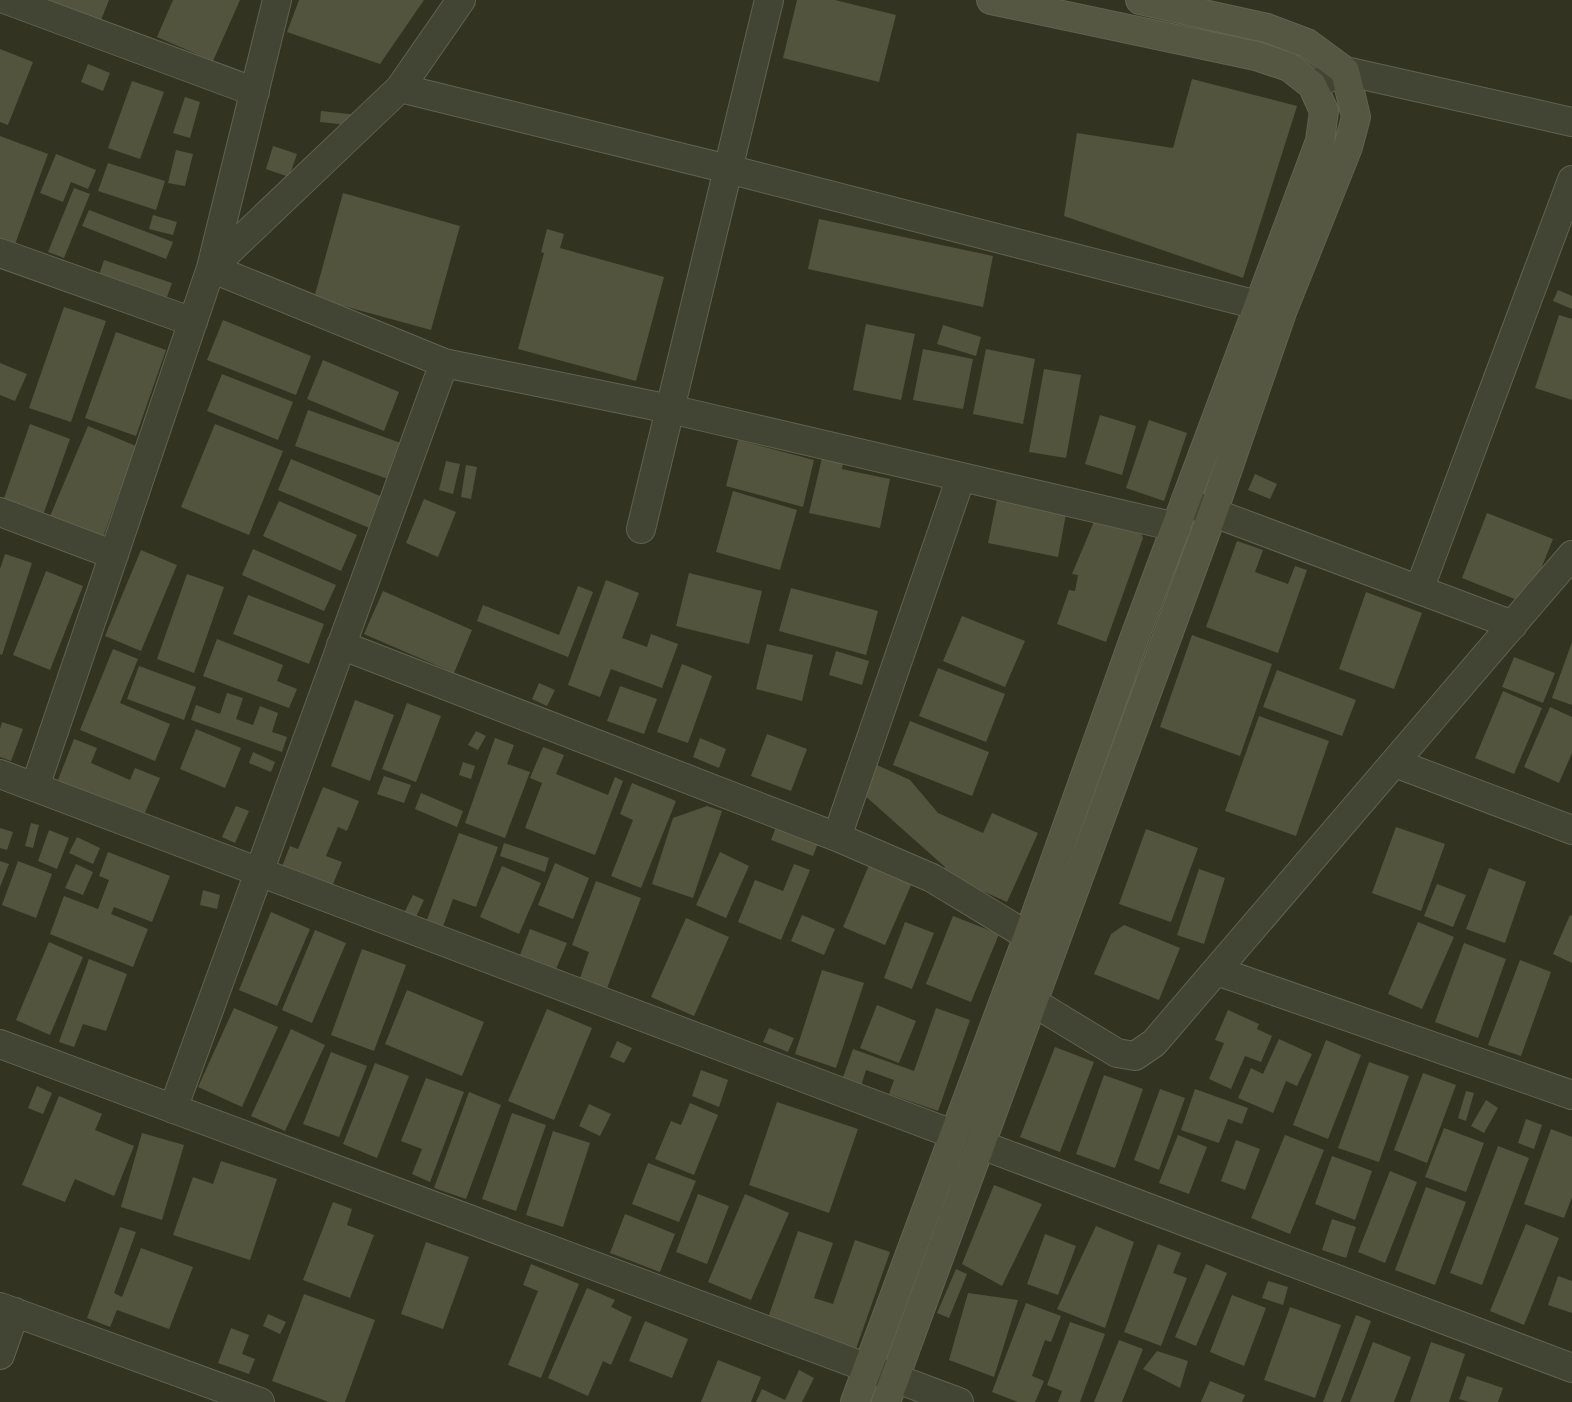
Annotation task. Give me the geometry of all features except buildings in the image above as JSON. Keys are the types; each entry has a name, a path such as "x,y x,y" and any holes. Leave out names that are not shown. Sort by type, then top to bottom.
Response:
{"street":[{"path":"7,0 255,92"},
{"path":"35,787 211,268 278,0"},
{"path":"211,268 400,88 461,0"},
{"path":"641,529 769,0"},
{"path":"890,1390 1212,512 1320,141 1324,111 1312,85 1289,67 1256,56 991,0"},
{"path":"1140,0 1267,28 1307,43 1345,71 1572,122"},
{"path":"1312,85 1345,71"},
{"path":"855,1402 1028,936 1181,514 1270,309 1348,147 1356,117 1345,71"},
{"path":"400,88 728,169 1270,309"},
{"path":"1419,590 1572,180"},
{"path":"0,253 193,322"},
{"path":"211,268 444,362 670,409 961,477 1181,514 1212,512 1513,625"},
{"path":"173,1109 444,362"},
{"path":"837,837 961,477"},
{"path":"0,512 114,555"},
{"path":"1033,1002 1117,1053 1135,1056 1154,1043 1513,625 1568,567"},
{"path":"341,645 837,837 932,878 1028,936 1053,947"},
{"path":"1395,763 1572,830"},
{"path":"0,774 1572,1368"},
{"path":"1217,971 1572,1095"},
{"path":"0,1044 867,1368 890,1390 959,1402"},
{"path":"0,1356 7,1310 260,1402"}]}
